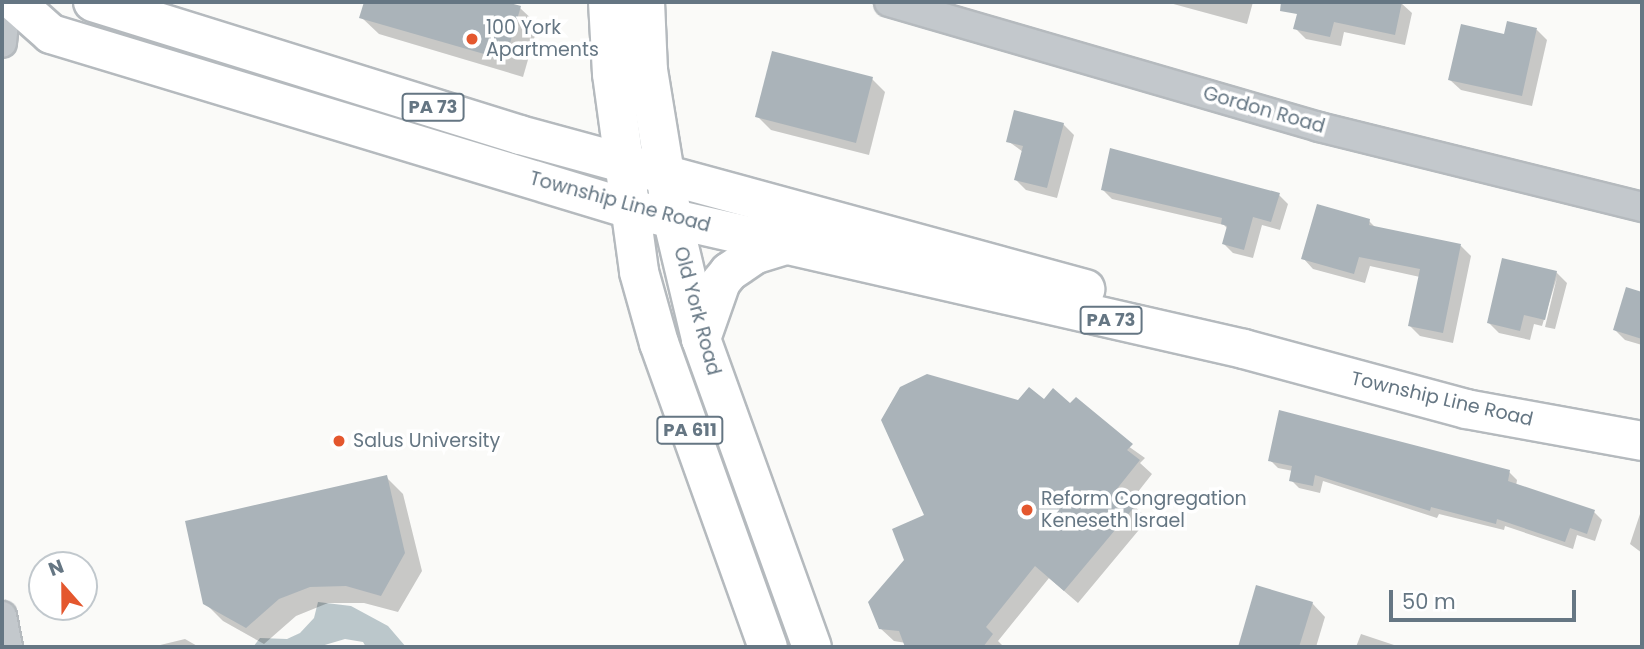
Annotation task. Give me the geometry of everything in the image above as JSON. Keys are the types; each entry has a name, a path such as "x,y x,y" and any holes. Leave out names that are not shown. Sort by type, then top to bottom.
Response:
{"main road":[{"name":"Township Line Road","path":"15,2 51,34 630,209 1244,349 1466,409 1642,441"},
{"name":"Township Line Road","path":"93,2 520,135 1088,290 1244,349"},
{"name":"PA 611","path":"608,2 623,162 639,272 659,343 768,647"},
{"name":"Old York Road","path":"645,2 648,70 672,217 701,339 812,647"},
{"path":"701,339 721,282 729,272 756,254 789,244"}],"street":[{"path":"2,43 6,2"},
{"name":"Gordon Road","path":"889,2 1319,127 1642,207"},
{"path":"754,608 759,647"},
{"path":"2,616 8,647"}],"shaded area":[{"path":"318,602 351,606 388,626 406,647 366,647 363,642 345,639 318,647 253,647 260,638 287,639 300,633 314,618"}],"building":[{"name":"100 York Apartments","path":"364,2 506,2 521,6 505,60 359,18"},
{"path":"1281,2 1402,2 1395,35 1334,22 1330,37 1293,29 1297,14 1280,11"},
{"path":"1507,21 1537,28 1522,96 1448,80 1461,24 1504,34"},
{"path":"772,51 873,77 856,143 755,117"},
{"path":"1014,110 1064,123 1047,188 1014,180 1023,146 1006,142"},
{"path":"1110,148 1280,193 1271,222 1253,217 1244,250 1222,244 1227,226 1221,224 1222,218 1101,190"},
{"path":"1317,204 1370,219 1369,225 1461,244 1443,333 1408,326 1420,269 1359,257 1354,274 1301,259"},
{"path":"1502,258 1557,271 1545,320 1524,315 1520,331 1487,323"},
{"path":"1626,287 1642,292 1642,339 1613,330"},
{"name":"Reform Congregation Keneseth Israel","path":"927,374 1018,400 1029,387 1044,399 1053,388 1070,403 1076,397 1133,444 1127,450 1140,460 1116,490 1136,505 1064,591 1035,566 986,627 993,634 983,647 905,647 899,631 879,629 868,602 904,560 892,529 924,515 881,420 900,387"},
{"path":"1279,410 1510,470 1508,481 1595,510 1587,534 1570,528 1565,542 1497,519 1496,524 1431,507 1430,511 1315,475 1313,486 1289,481 1292,466 1268,461"},
{"path":"387,475 405,553 381,596 346,586 310,587 279,599 246,628 203,604 185,521"},
{"path":"1256,585 1313,602 1299,647 1238,647"}],"place":[{"name":"100 York Apartments","path":"472,39"},
{"name":"Salus University","path":"339,441"},
{"name":"Reform Congregation Keneseth Israel","path":"1027,510"}]}
